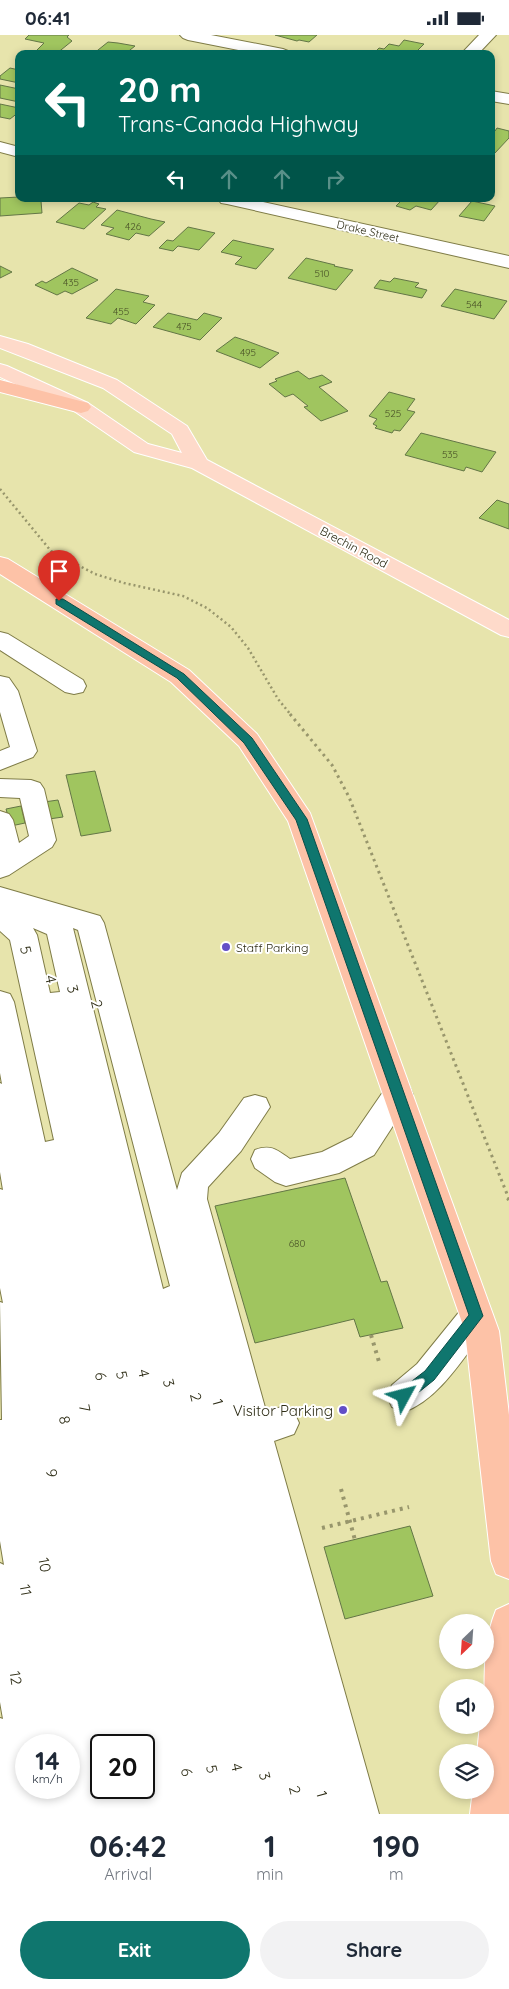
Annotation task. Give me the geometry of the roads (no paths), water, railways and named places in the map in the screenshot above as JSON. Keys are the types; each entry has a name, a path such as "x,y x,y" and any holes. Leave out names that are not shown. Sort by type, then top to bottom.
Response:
{"highway":[{"path":"0,386 81,407"},
{"path":"0,563 180,676 248,740 301,819 482,1331 509,1561"},
{"path":"490,1814 509,1623"}],"main road":[{"path":"0,342 21,347 110,384 180,430 199,464"},
{"name":"Brechin Road","path":"0,370 81,407 141,448 199,464 509,629"}],"street":[{"path":"188,35 263,50"},
{"path":"473,50 488,35"},
{"path":"495,96 509,99"},
{"path":"0,147 15,151"},
{"name":"Drake Street","path":"240,202 509,263"},
{"path":"0,639 74,686"},
{"path":"0,684 6,691 24,751 2,757 0,729"},
{"path":"0,788 31,789 43,840 0,868"},
{"path":"0,820 6,846 0,853"},
{"path":"0,900 58,928 19,930"},
{"name":"1","path":"0,900 90,923 100,986 327,1814"},
{"name":"6","path":"19,930 196,1814"},
{"name":"5","path":"19,930 222,1814"},
{"name":"4","path":"19,930 248,1814"},
{"name":"3","path":"19,930 275,1814"},
{"name":"2","path":"100,986 301,1814"},
{"name":"7","path":"0,1002 170,1814"},
{"name":"8","path":"0,1094 128,1734"},
{"path":"266,1159 286,1173 328,1164 362,1146 398,1095"},
{"path":"256,1107 230,1142 193,1181 191,1199 268,1427 359,1814"},
{"name":"9","path":"0,1202 101,1734"},
{"path":"393,1385 430,1375 476,1316"},
{"name":"10","path":"0,1317 90,1814"},
{"name":"11","path":"0,1436 51,1734"},
{"name":"12","path":"0,1581 24,1734"},
{"path":"0,1737 12,1814"},
{"path":"35,1799 38,1814"},
{"path":"62,1799 65,1814"},
{"path":"113,1799 116,1814"},
{"path":"141,1799 144,1814"}],"place":[{"name":"Staff Parking","path":"226,947"},
{"name":"Visitor Parking","path":"343,1410"}]}
